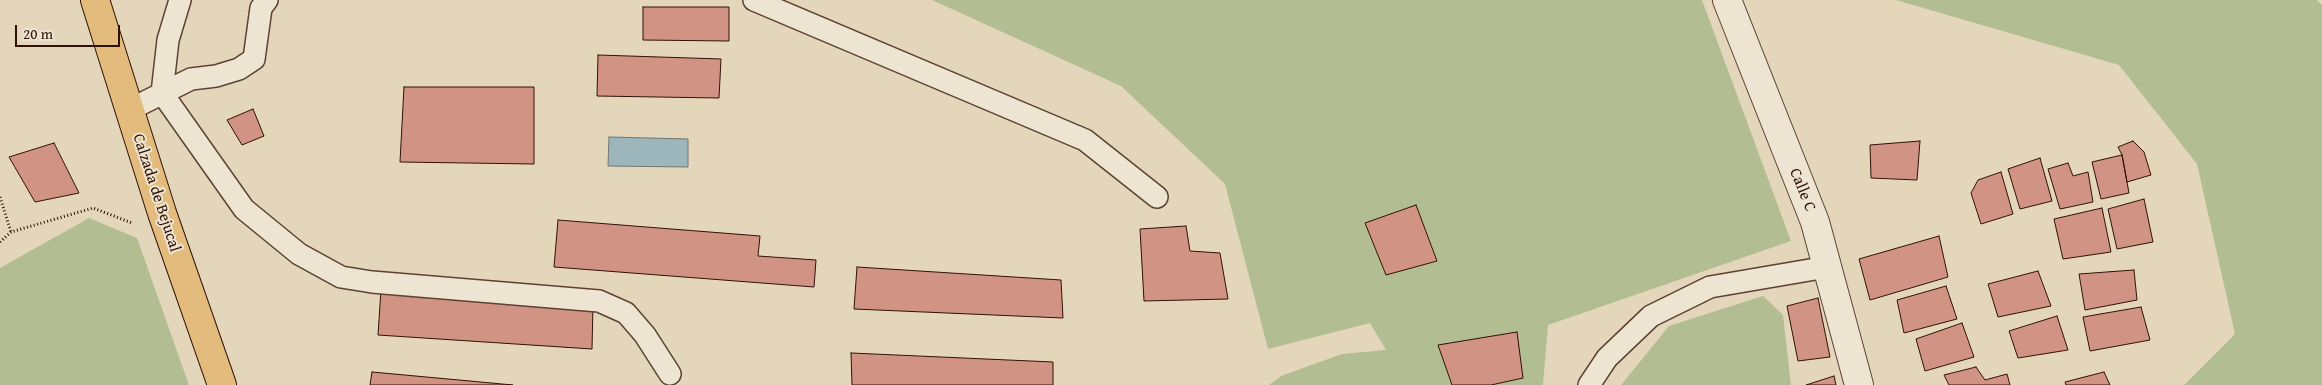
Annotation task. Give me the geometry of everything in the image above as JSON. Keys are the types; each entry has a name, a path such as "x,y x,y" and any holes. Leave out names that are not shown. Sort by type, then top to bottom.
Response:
{"main road":[{"name":"Calzada de Bejucal","path":"95,0 170,237 222,385"}],"street":[{"name":"Calle C","path":"1727,0 1815,222 1859,385"}],"lane":[{"path":"180,0 168,40 162,93 244,209 299,254 341,276 372,282 577,297 599,301 626,312 645,335 670,374"},
{"path":"129,110 190,78 216,76 239,69 254,59 261,8 267,0"},
{"path":"754,0 1085,140 1157,197"},
{"path":"1589,385 1607,358 1651,316 1710,287 1827,267"}],"path":[{"path":"0,197 10,232"},
{"path":"0,242 10,232 93,208 170,237"}],"green space":[{"path":"932,0 1702,0 1791,241 1548,325 1543,385 1269,385 1281,376 1342,354 1386,350 1370,323 1268,349 1225,184 1121,86"},
{"path":"1896,0 2317,0 2322,5 2322,385 2184,385 2235,334 2197,164 2119,65"},
{"path":"89,218 137,238 189,385 0,385 0,268"},
{"path":"1763,296 1783,315 1791,385 1621,385 1669,326"}],"water":[{"path":"609,137 688,139 688,167 608,166"}],"building":[{"path":"643,7 729,7 729,41 643,40"},
{"path":"598,55 721,59 719,98 597,96"},
{"path":"404,87 534,87 534,164 400,162"},
{"path":"253,109 264,136 242,145 227,120"},
{"path":"1920,141 1917,180 1871,178 1870,145"},
{"path":"2133,141 2144,152 2151,175 2127,182 2122,155 2118,147"},
{"path":"54,143 79,193 35,202 9,157"},
{"path":"2122,155 2129,193 2101,199 2092,162"},
{"path":"2040,158 2052,201 2020,209 2008,169"},
{"path":"2068,163 2073,176 2088,172 2093,202 2060,209 2048,169"},
{"path":"2001,172 2013,214 1981,224 1971,193 1978,180"},
{"path":"2144,199 2153,242 2117,249 2108,209"},
{"path":"1416,205 1437,261 1386,275 1365,223"},
{"path":"2102,208 2111,252 2063,259 2054,219"},
{"path":"558,220 760,236 758,256 816,260 814,287 554,267"},
{"path":"1186,226 1190,251 1220,253 1228,299 1144,301 1140,229"},
{"path":"1939,236 1948,277 1870,300 1859,259"},
{"path":"857,267 1061,280 1063,318 854,309"},
{"path":"2134,270 2137,300 2085,310 2079,274"},
{"path":"2038,271 2051,306 1998,317 1988,284"},
{"path":"1946,286 1957,319 1904,333 1897,300"},
{"path":"381,290 593,304 592,349 378,335"},
{"path":"1818,298 1830,357 1798,361 1787,306"},
{"path":"2141,307 2150,340 2090,351 2083,317"},
{"path":"2057,316 2068,350 2018,358 2009,331"},
{"path":"1962,323 1974,357 1925,371 1916,339"},
{"path":"1517,332 1523,378 1491,385 1452,385 1438,345"},
{"path":"851,353 1053,362 1053,385 852,385"},
{"path":"1976,367 1985,380 2007,374 2010,385 1949,385 1944,375"},
{"path":"372,372 513,385 370,385"},
{"path":"2104,372 2110,385 2066,385 2065,382"},
{"path":"1834,376 1836,385 1806,385"}]}
